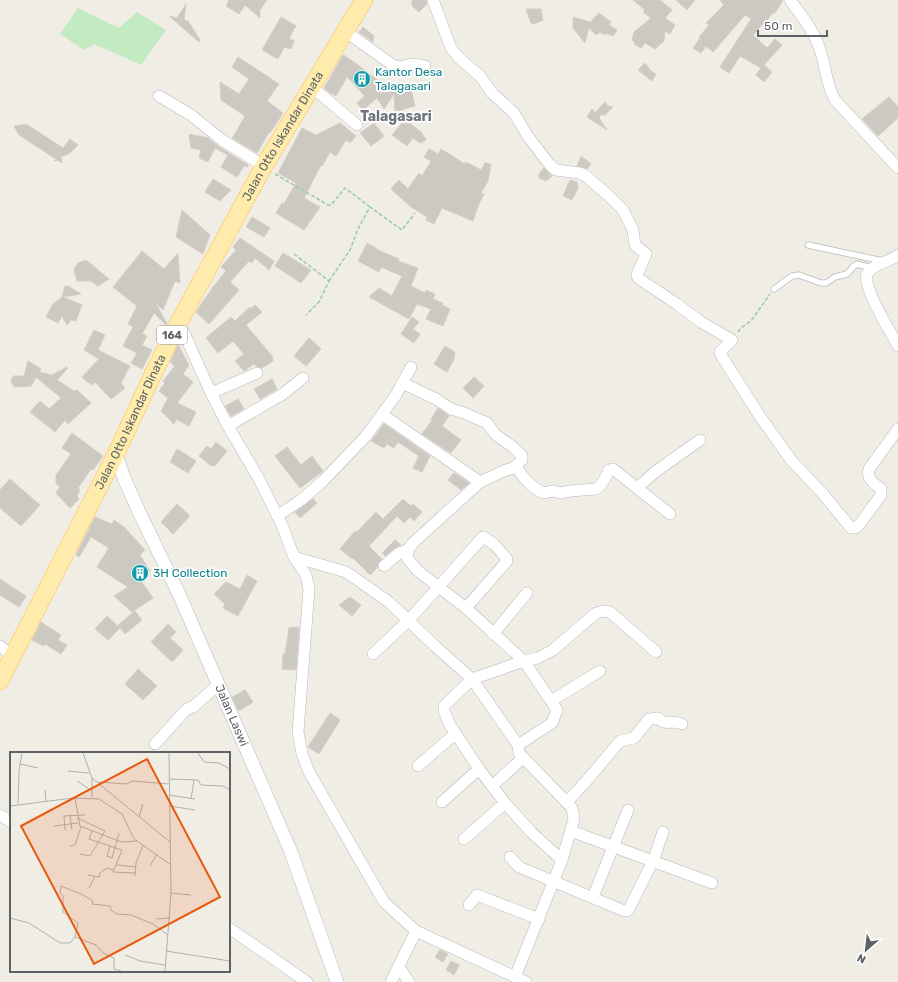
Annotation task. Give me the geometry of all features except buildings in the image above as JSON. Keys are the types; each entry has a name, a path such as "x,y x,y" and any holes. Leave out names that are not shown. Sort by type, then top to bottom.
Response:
{"main road":[{"name":"Jalan Otto Iskandar Dinata","path":"0,681 6,651 116,454 179,322 264,166 364,0"}],"street":[{"path":"433,0 451,48 459,58 480,76 492,93 514,113 527,135 549,164 556,170 580,173 586,176 623,210 633,230 635,245 646,254 637,275 638,278 701,322 732,340 720,352 721,355 759,415 791,460 851,528 856,528 859,526 881,495 880,489 868,478 867,474 898,429"},
{"path":"790,0 816,38 829,90 834,100 898,168"},
{"path":"345,31 394,66 399,67 412,64 425,66"},
{"path":"311,86 357,125"},
{"path":"159,96 191,115 222,140 264,166"},
{"path":"898,255 891,260 872,268 866,276 867,284 898,346"},
{"path":"179,322 211,393 228,426 259,479 276,516 282,525 294,557 306,575 309,589 298,732 302,754 309,772 335,820 384,902 416,931 526,982"},
{"path":"276,516 301,500 323,481 366,436 396,395 411,367"},
{"path":"211,393 257,373"},
{"path":"228,426 283,394 303,378"},
{"path":"384,566 399,553 408,550 480,482 512,468 522,460 522,456 496,434 487,423 451,409 436,399 402,383"},
{"path":"382,415 480,482"},
{"path":"637,488 655,472 700,440"},
{"name":"Jalan Laswi","path":"116,454 127,486 179,594 291,852 337,982"},
{"path":"512,468 532,487 542,493 553,491 560,493 596,489 599,488 609,470 614,469 670,514"},
{"path":"373,654 408,620 483,537 503,554 507,561 466,608"},
{"path":"408,550 407,558 418,571 466,608 524,661 557,710 552,723 518,745"},
{"path":"294,557 346,572 389,602 472,679 518,745 519,753 572,808 574,813 571,831 562,860 515,977"},
{"path":"493,634 527,593"},
{"path":"562,860 532,833 505,803 455,734 444,711 444,706 472,679 524,661 538,658 553,650 596,613 604,611 610,612 656,652"},
{"path":"551,701 600,671"},
{"path":"155,744 187,709 193,707 218,685"},
{"path":"567,802 620,741 634,738 649,719 658,718 662,722 667,723 673,721 682,724"},
{"path":"418,766 455,734"},
{"path":"492,786 523,758"},
{"path":"442,802 479,769"},
{"path":"464,838 505,803"},
{"path":"593,897 628,810"},
{"path":"0,815 10,821"},
{"path":"571,831 712,883"},
{"path":"510,856 518,867 627,911 664,832"},
{"path":"469,905 477,895 539,920"},
{"path":"230,929 307,982"},
{"path":"391,982 416,931"},
{"path":"399,967 409,982"}],"lane":[{"path":"808,245 884,262"},
{"path":"774,290 792,276 799,275 821,283 847,274 856,264 872,268"}],"path":[{"path":"264,166 278,176 328,205 331,204 345,188 402,230 416,213"},
{"path":"306,315 319,302 329,281 350,250 358,228 370,207"},
{"path":"294,254 329,281"},
{"path":"732,340 741,328 751,321 774,290"}],"green space":[{"path":"78,8 119,28 137,12 166,30 141,65 94,44 84,50 60,34"}],"place":[{"name":"Kantor Desa Talagasari","path":"362,79"},
{"name":"3H Collection","path":"140,573"}],"district":[{"name":"Talagasari","path":"396,116"}]}
